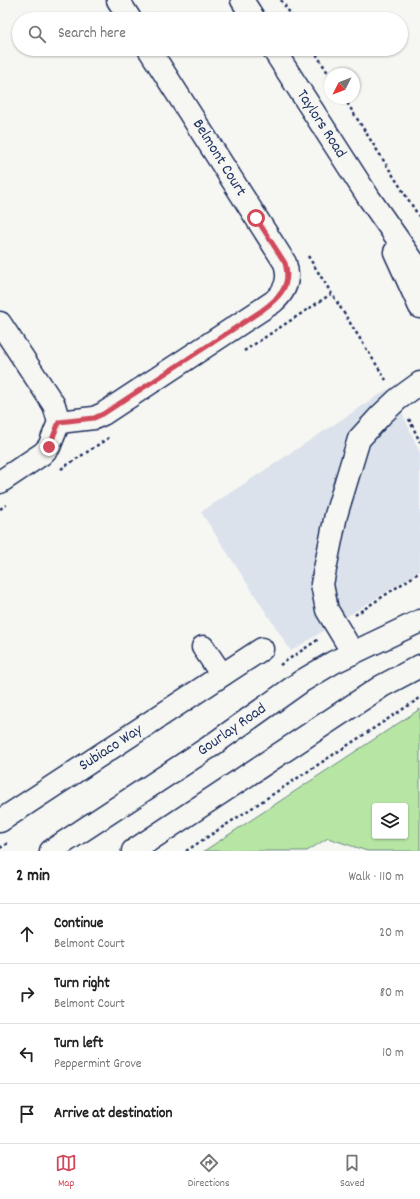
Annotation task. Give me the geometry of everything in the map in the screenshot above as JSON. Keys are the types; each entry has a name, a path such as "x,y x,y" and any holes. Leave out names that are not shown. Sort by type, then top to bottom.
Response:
{"main road":[{"path":"118,0 126,12"},
{"path":"242,0 250,12"},
{"name":"Belmont Court","path":"59,422 94,418 103,414 273,302 284,290 288,281 285,263 153,56"},
{"name":"Taylors Road","path":"278,56 369,198 420,271"},
{"name":"Taylors Road","path":"369,198 420,307"},
{"path":"0,323 54,405 59,422 49,447 42,454 0,482"},
{"path":"353,653 327,610 322,584 336,515 359,439 380,415 398,399 420,383"},
{"name":"Gourlay Road","path":"51,851 208,748 302,681 353,653 420,621"},
{"path":"202,647 222,675"},
{"name":"Subiaco Way","path":"0,821 262,649"},
{"path":"133,851 382,686 420,666"}],"path":[{"path":"281,0 289,12"},
{"path":"317,56 325,68"},
{"path":"348,104 420,218"},
{"path":"186,851 420,698"}],"shaded area":[{"path":"388,389 402,412 420,453 420,571 291,651 201,512"}],"green space":[{"path":"420,709 420,851 367,851 328,838 307,851 204,851"}],"route":[{"path":"49,447 58,429 59,422 85,420 103,414 261,311 280,296 288,281 288,270 256,218"}]}
